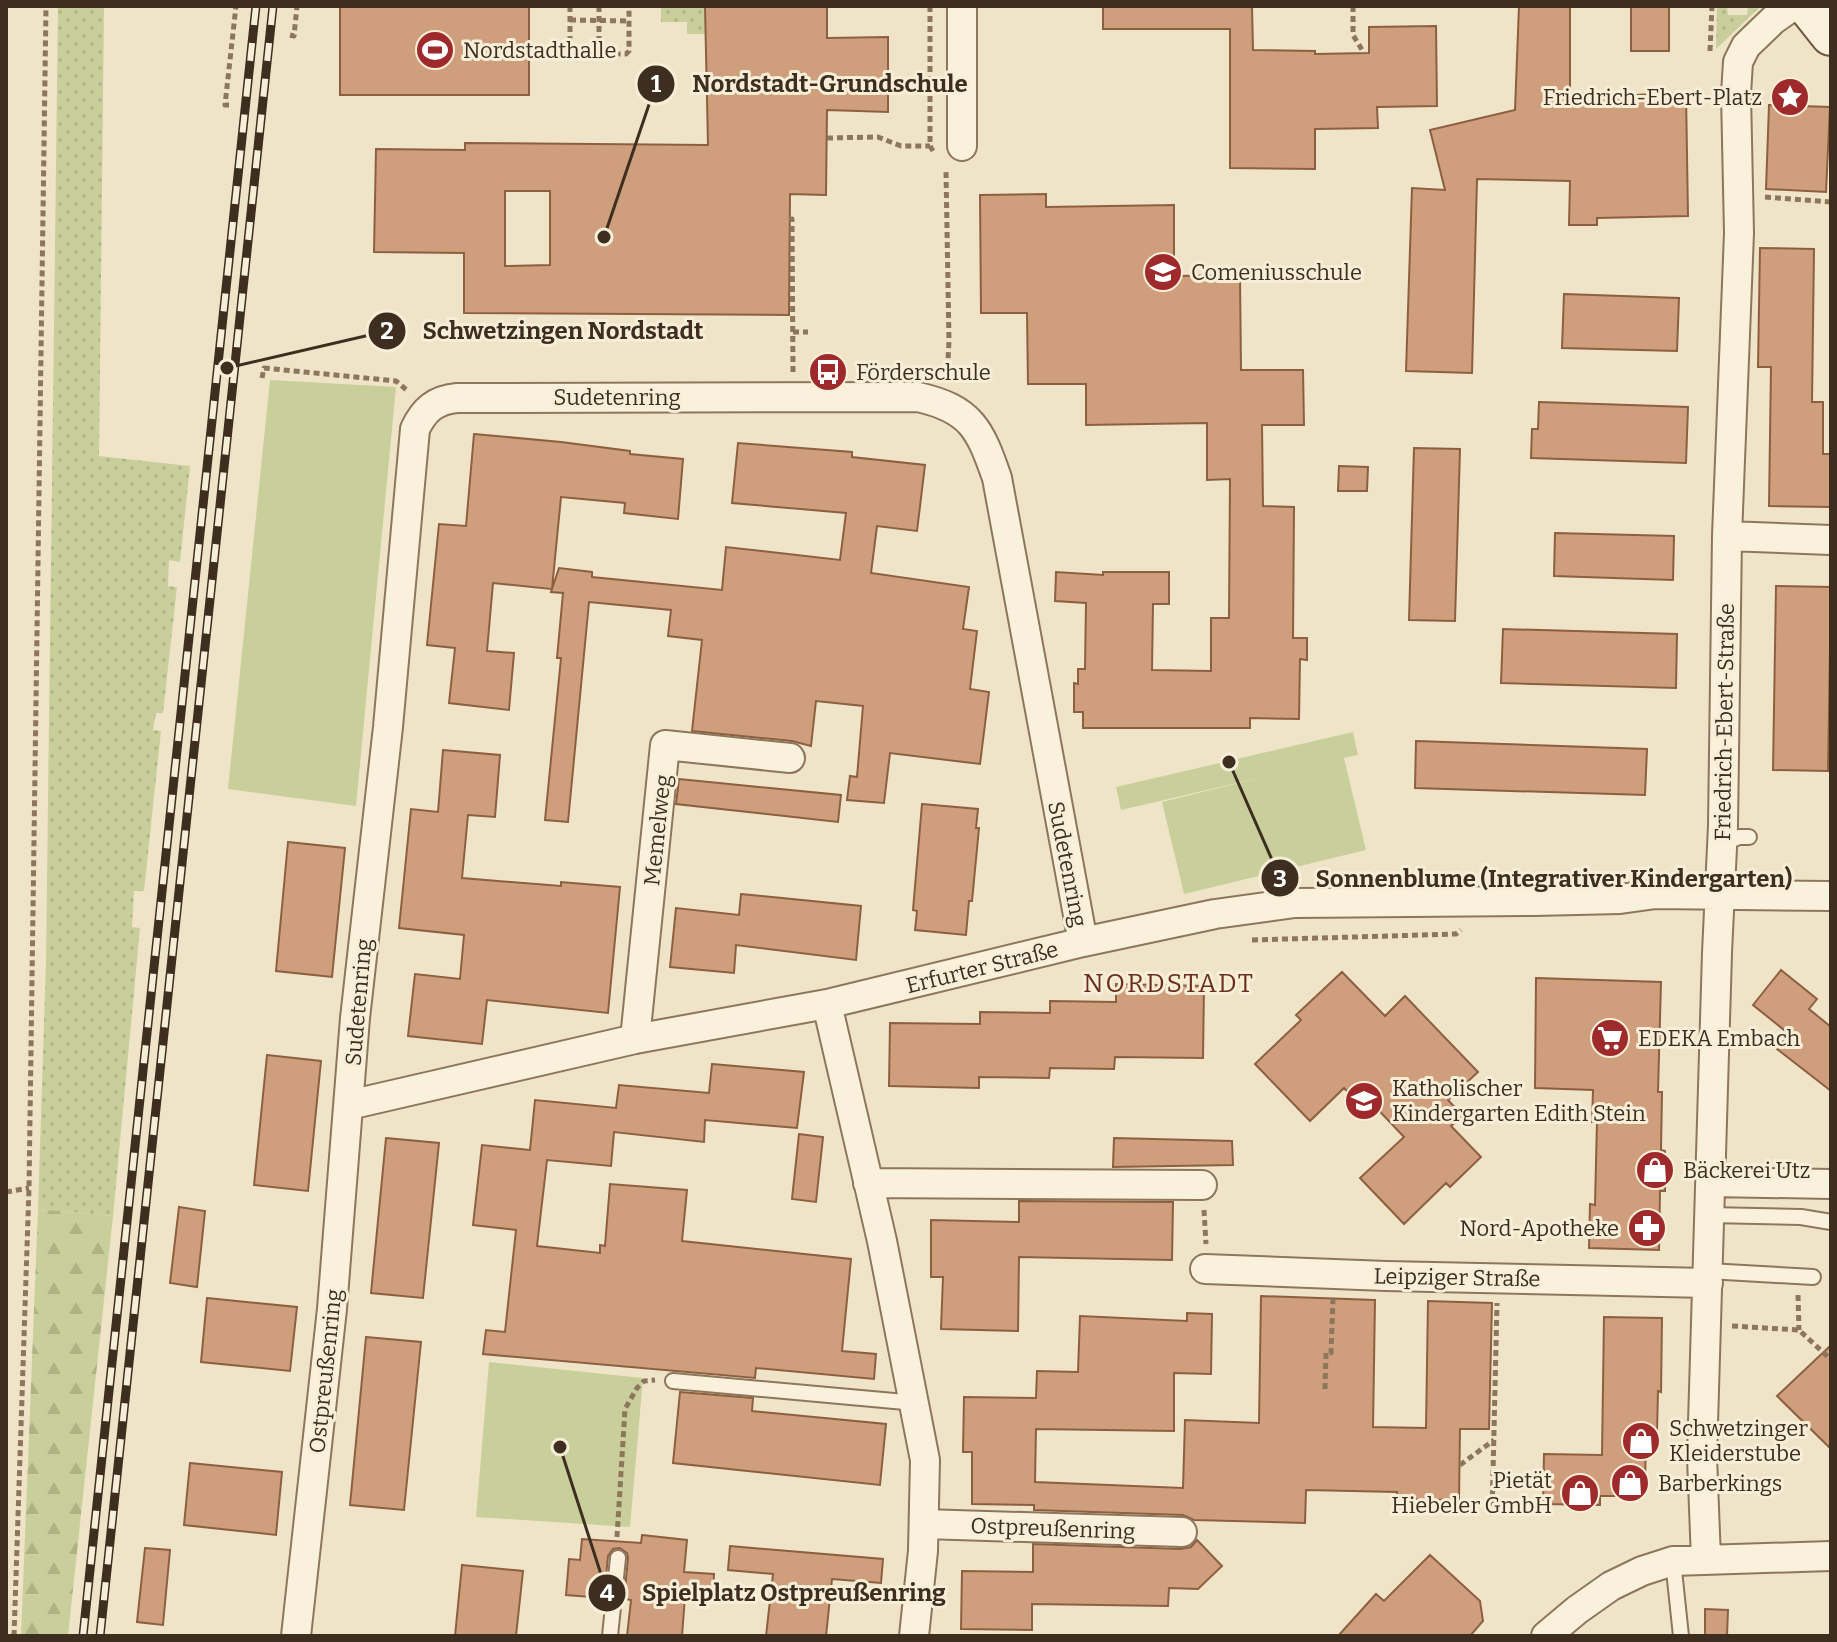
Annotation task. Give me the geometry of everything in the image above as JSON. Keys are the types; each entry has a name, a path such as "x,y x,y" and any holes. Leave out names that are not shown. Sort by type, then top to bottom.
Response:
{"main road":[{"path":"1808,6 1831,35"}],"street":[{"path":"962,6 962,146"},
{"name":"Friedrich-Ebert-Straße","path":"1706,1559 1702,1457 1720,897 1735,840 1727,536 1739,233 1736,94 1738,62 1746,46 1793,6"},
{"name":"Sudetenring","path":"349,1105 355,1018 389,718 415,429 428,408 445,400 918,397 945,403 970,420 987,449 997,478 1083,942"},
{"path":"1727,536 1831,540"},
{"name":"Memelweg","path":"635,1039 665,745 790,758"},
{"name":"Erfurter Straße","path":"349,1105 635,1039 827,1004 1083,942 1215,914 1295,903 1548,901 1620,899 1656,894 1831,896"},
{"path":"827,1004 916,1403 925,1460 924,1524 914,1636"},
{"name":"Ostpreußenring","path":"296,1636 332,1309 349,1105"},
{"path":"1711,1182 1831,1184"},
{"path":"868,1183 1202,1185"},
{"name":"Leipziger Straße","path":"1205,1269 1497,1278 1708,1277"},
{"name":"Ostpreußenring","path":"924,1524 1182,1532"},
{"path":"1546,1636 1611,1586 1673,1561 1831,1556"}],"lane":[{"path":"1709,1215 1801,1217 1831,1222"},
{"path":"1708,1277 1806,1277"},
{"path":"673,1381 916,1403"},
{"path":"610,1636 618,1558"},
{"path":"1673,1561 1681,1636"}],"path":[{"path":"14,1636 29,1188 46,6"},
{"path":"229,105 225,105 236,6"},
{"path":"290,35 294,36 297,6"},
{"path":"570,6 570,49 574,54 626,54 629,51 629,6"},
{"path":"599,6 599,54"},
{"path":"1353,6 1353,35 1364,53"},
{"path":"570,20 629,21"},
{"path":"827,138 878,137 901,146 930,146"},
{"path":"945,403 949,341 946,172 962,146"},
{"path":"1756,196 1831,202"},
{"path":"789,219 792,219 794,397"},
{"path":"793,332 808,332"},
{"path":"262,378 264,368 396,381 428,408"},
{"path":"6,1192 29,1188"},
{"path":"1325,1389 1326,1353 1331,1353 1334,1274"},
{"path":"1799,1330 1806,1277"},
{"path":"1492,1516 1497,1278"},
{"path":"1727,1326 1799,1330 1828,1357"},
{"path":"618,1558 616,1526 625,1409 644,1381 673,1381"},
{"path":"1460,1465 1495,1439"}],"green space":[{"path":"58,6 104,6 99,456 190,466 180,562 169,560 168,586 177,587 163,713 156,713 153,730 161,731 144,891 134,891 132,927 140,928 113,1216 38,1209 46,961"},
{"path":"661,6 705,6 706,34 687,34 687,22 661,22"},
{"path":"1717,6 1727,6 1728,15 1747,15 1748,6 1761,6 1716,49"},
{"path":"270,380 396,387 356,806 228,789"},
{"path":"1353,732 1358,755 1344,758 1366,850 1184,894 1162,802 1263,777 1121,810 1116,787"},
{"path":"38,1209 113,1216 68,1636 21,1636"},
{"path":"489,1362 643,1378 630,1527 476,1517"}],"building":[{"name":"Nordstadthalle","path":"340,6 529,6 529,95 340,95"},
{"path":"705,6 827,6 827,38 888,37 888,112 827,110 826,195 790,194 789,315 464,313 464,253 374,252 376,149 465,150 465,143 708,145","holes":["505,191 550,191 550,265 505,266"]},
{"path":"1103,6 1252,6 1253,50 1315,51 1315,54 1369,53 1369,27 1436,26 1437,106 1377,107 1378,128 1315,129 1315,169 1230,168 1230,29 1103,29"},
{"path":"1519,6 1570,6 1570,93 1686,93 1688,216 1597,218 1597,225 1569,225 1570,181 1477,179 1472,373 1406,371 1412,188 1445,190 1430,130 1515,110"},
{"path":"1631,6 1669,6 1669,51 1631,51"},
{"path":"1769,105 1830,107 1826,192 1766,189"},
{"path":"1046,194 1046,207 1174,205 1174,276 1240,275 1241,370 1303,370 1304,425 1262,425 1263,506 1294,507 1293,638 1307,638 1307,660 1300,659 1299,719 1250,718 1250,728 1083,728 1083,712 1074,712 1074,683 1078,684 1078,669 1085,669 1086,603 1055,601 1056,572 1103,575 1103,572 1169,572 1169,604 1153,604 1152,670 1211,671 1211,618 1229,618 1230,479 1207,480 1207,423 1086,425 1086,384 1028,384 1027,313 981,313 980,195"},
{"path":"1760,248 1814,249 1812,402 1823,402 1823,454 1831,454 1831,507 1769,506 1771,367 1758,367"},
{"path":"1564,294 1679,298 1677,351 1562,348"},
{"path":"1539,402 1688,407 1686,463 1531,458 1532,429 1538,429"},
{"path":"474,434 683,459 678,519 624,513 625,503 561,497 552,589 493,583 487,651 514,653 509,710 449,703 455,648 427,645 439,524 466,526"},
{"path":"738,443 852,452 852,457 925,465 917,531 877,526 871,573 969,587 963,629 977,631 970,689 989,692 980,764 890,753 884,803 847,800 850,776 857,777 863,706 816,701 811,746 792,741 692,731 702,640 668,636 671,610 589,602 568,822 545,820 561,658 557,658 563,593 551,592 559,568 592,572 592,577 722,590 726,547 840,560 846,513 732,503"},
{"path":"1414,448 1460,449 1455,621 1409,620"},
{"path":"1339,466 1368,467 1367,491 1338,491"},
{"path":"1555,533 1674,536 1673,580 1554,576"},
{"path":"1776,586 1831,587 1828,771 1773,770"},
{"path":"1503,629 1677,634 1676,688 1501,683"},
{"path":"1416,741 1647,749 1645,795 1415,788"},
{"path":"443,750 500,755 495,817 468,815 462,878 620,887 608,1013 487,1000 482,1044 408,1036 415,974 460,979 464,935 399,928 411,809 438,812"},
{"path":"679,779 841,795 838,822 676,804"},
{"path":"922,804 978,809 976,828 979,828 966,935 915,930 917,911 913,910"},
{"path":"288,842 345,848 332,977 276,971"},
{"path":"741,894 861,906 856,960 736,945 734,973 670,967 676,908 739,915"},
{"path":"1781,970 1817,999 1809,1009 1831,1027 1831,1091 1777,1049 1789,1034 1753,1005"},
{"path":"1342,972 1385,1016 1405,996 1478,1072 1448,1100 1463,1116 1451,1126 1481,1157 1450,1187 1446,1183 1404,1224 1360,1178 1404,1137 1369,1100 1361,1106 1344,1088 1310,1121 1255,1064 1301,1020 1296,1015"},
{"path":"1536,978 1661,982 1658,1092 1662,1092 1661,1150 1665,1151 1665,1191 1660,1191 1659,1250 1589,1248 1590,1204 1595,1205 1597,1121 1592,1122 1593,1090 1535,1088"},
{"path":"1116,984 1204,986 1203,1058 1115,1057 1114,1069 1050,1068 1049,1078 979,1077 979,1088 889,1086 890,1023 980,1024 980,1012 1050,1013 1050,1001 1116,1002"},
{"path":"267,1055 321,1061 308,1191 254,1185"},
{"path":"712,1064 804,1072 797,1128 705,1120 704,1142 614,1132 611,1166 547,1160 537,1246 600,1253 600,1245 605,1246 610,1184 687,1190 682,1241 851,1259 842,1351 876,1354 874,1379 756,1368 755,1378 483,1354 486,1330 505,1332 516,1230 473,1225 482,1145 530,1150 535,1100 616,1108 619,1085 709,1093"},
{"path":"799,1134 823,1137 816,1202 792,1199"},
{"path":"386,1138 439,1143 423,1298 371,1293"},
{"path":"1114,1138 1232,1141 1233,1165 1113,1167"},
{"path":"1019,1201 1173,1202 1172,1260 1019,1257 1018,1331 941,1329 943,1277 931,1277 931,1220 1019,1222"},
{"path":"179,1207 205,1211 197,1287 170,1283"},
{"path":"1261,1296 1375,1300 1373,1427 1426,1428 1428,1301 1492,1303 1489,1429 1460,1429 1459,1500 1397,1499 1397,1492 1306,1490 1305,1523 1194,1520 1183,1515 1034,1510 1034,1505 972,1504 972,1452 963,1452 964,1397 1036,1398 1037,1371 1078,1372 1080,1316 1187,1321 1187,1313 1212,1314 1211,1374 1174,1373 1174,1431 1036,1429 1035,1482 1183,1488 1185,1420 1259,1423"},
{"path":"207,1298 297,1307 290,1371 201,1362"},
{"path":"1604,1317 1662,1318 1657,1432 1646,1432 1645,1488 1625,1487 1624,1496 1600,1496 1600,1505 1543,1504 1544,1454 1602,1455"},
{"path":"366,1337 421,1342 404,1510 350,1505"},
{"path":"1831,1345 1831,1449 1777,1396"},
{"path":"680,1392 753,1398 752,1411 886,1424 880,1485 673,1463"},
{"path":"190,1463 282,1472 276,1535 184,1525"},
{"path":"642,1535 687,1540 684,1572 714,1574 713,1599 685,1596 682,1636 627,1636 631,1600 624,1599 628,1558 620,1548 613,1549 608,1556 604,1598 566,1595 569,1559 580,1560 582,1539 641,1543"},
{"path":"1197,1540 1222,1566 1198,1589 1169,1588 1168,1606 1032,1604 1032,1630 961,1629 962,1571 1033,1572 1033,1544 1181,1549 1191,1547"},
{"path":"730,1546 883,1559 881,1583 832,1579 826,1636 766,1636 773,1574 728,1570"},
{"path":"145,1548 170,1550 163,1625 137,1622"},
{"path":"1430,1555 1480,1601 1483,1621 1470,1636 1338,1636 1376,1594 1384,1601"},
{"path":"462,1565 523,1571 516,1636 455,1636"},
{"path":"1705,1609 1728,1610 1727,1636 1705,1636"}],"railway":[{"path":"83,1636 256,6"},
{"path":"100,1636 273,6"}],"place":[{"name":"Nordstadthalle","path":"435,50"},
{"name":"Friedrich-Ebert-Platz","path":"1790,97"},
{"name":"Nordstadt-Grundschule","path":"604,237"},
{"name":"Comeniusschule","path":"1163,272"},
{"name":"Schwetzingen Nordstadt","path":"227,368"},
{"name":"Förderschule","path":"828,372"},
{"name":"Sonnenblume (Integrativer Kindergarten)","path":"1229,762"},
{"name":"EDEKA Embach","path":"1610,1038"},
{"name":"Katholischer Kindergarten Edith Stein","path":"1364,1101"},
{"name":"Bäckerei Utz","path":"1655,1170"},
{"name":"Nord-Apotheke","path":"1647,1228"},
{"name":"Schwetzinger Kleiderstube","path":"1641,1441"},
{"name":"Spielplatz Ostpreußenring","path":"560,1447"},
{"name":"Barberkings","path":"1630,1483"},
{"name":"Pietät Hiebeler GmbH","path":"1580,1493"}],"district":[{"name":"NORDSTADT","path":"1169,983"}]}
